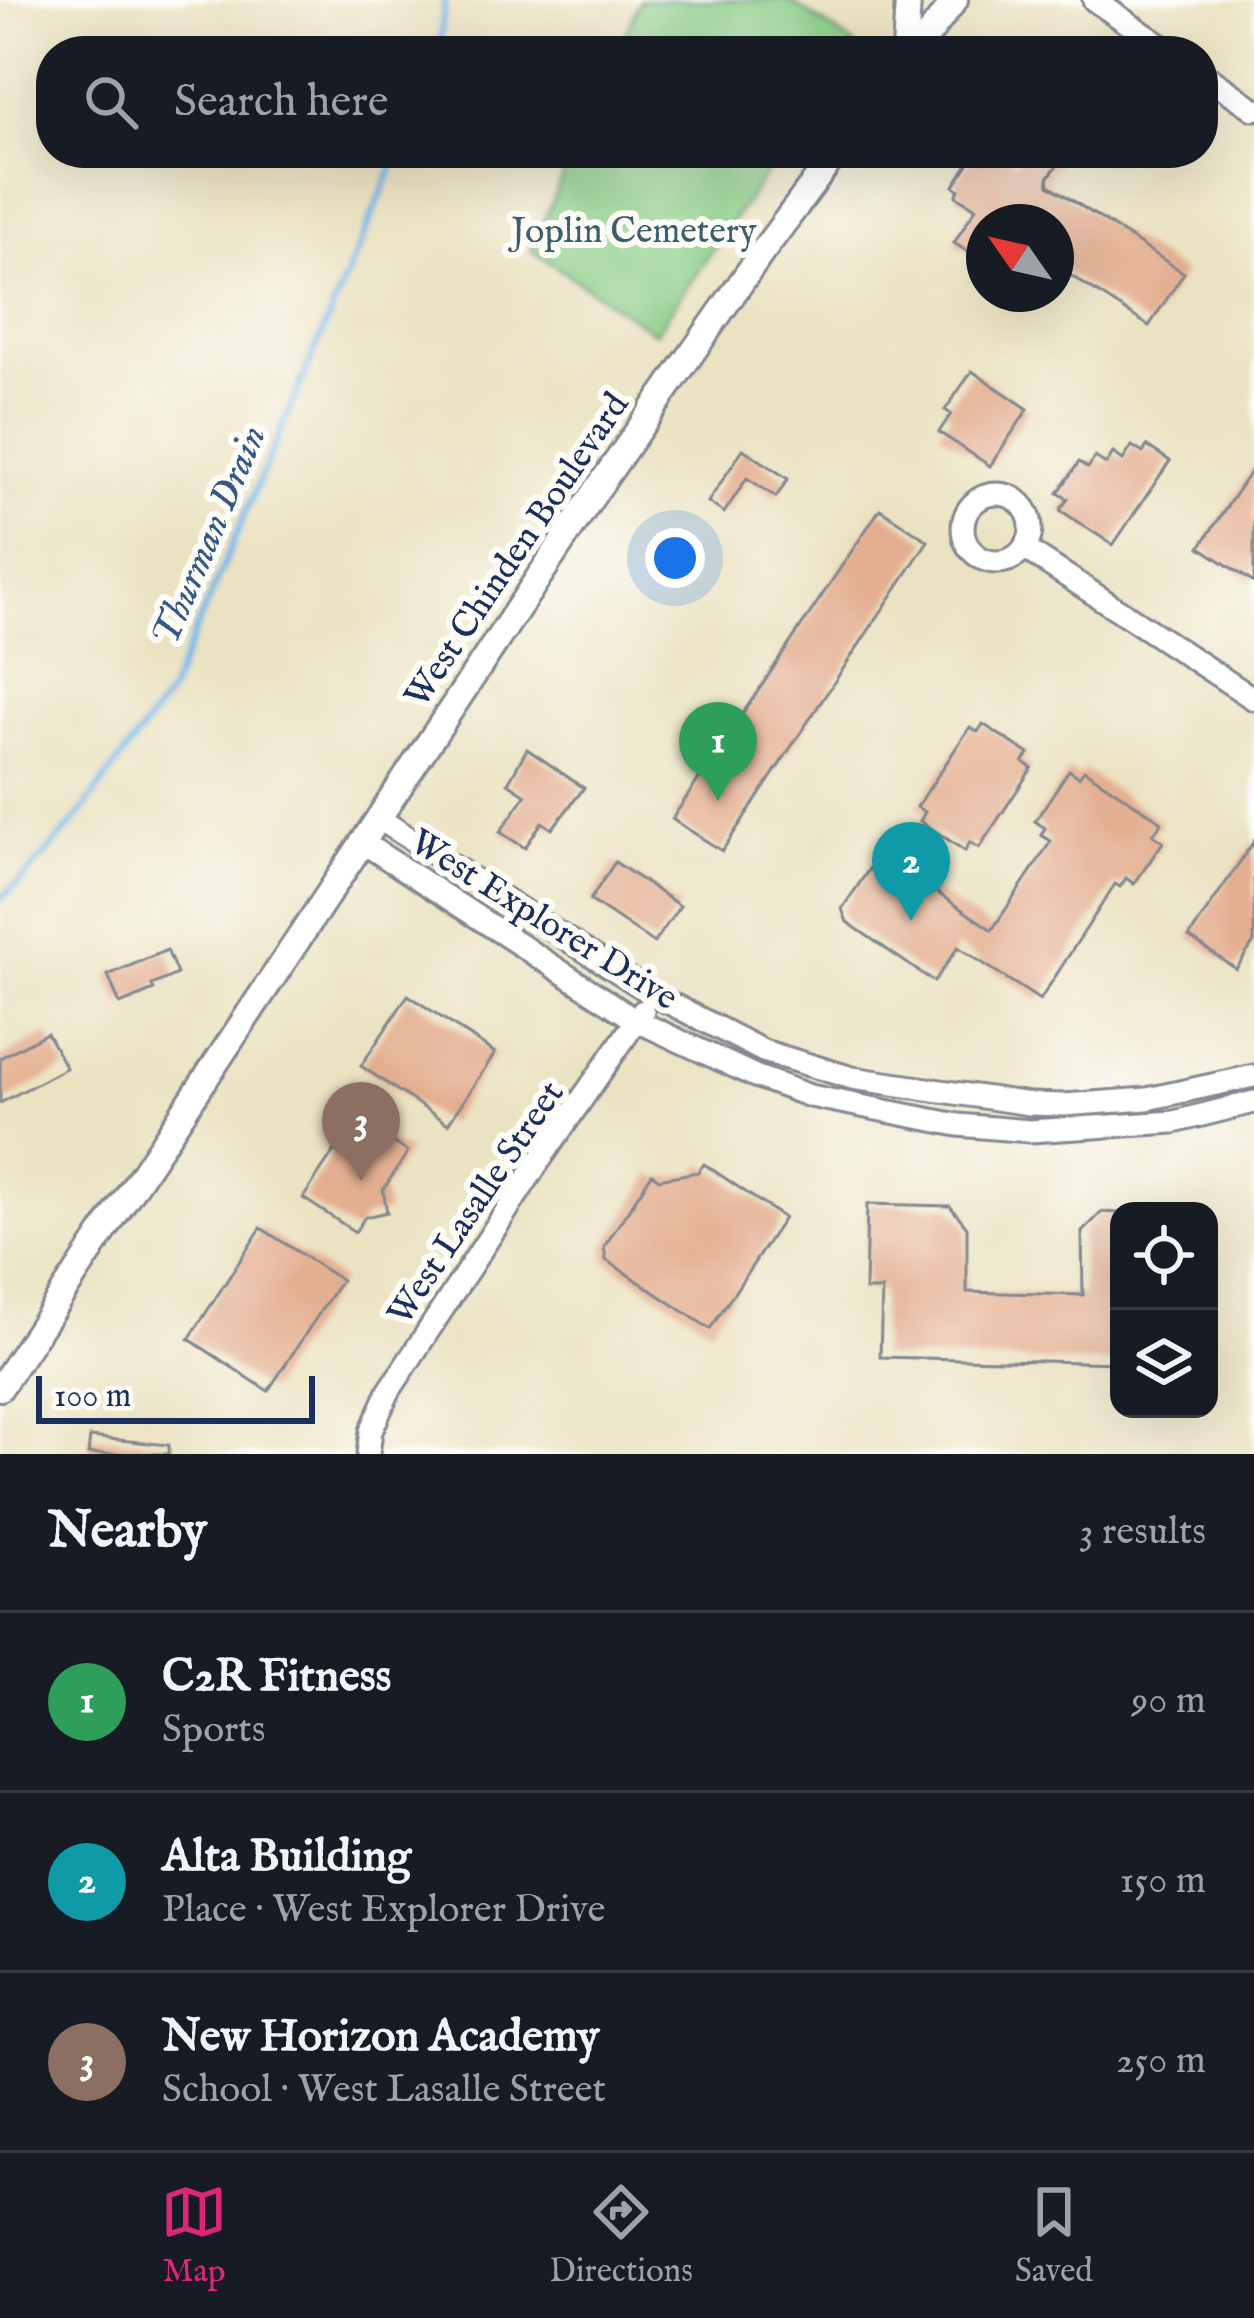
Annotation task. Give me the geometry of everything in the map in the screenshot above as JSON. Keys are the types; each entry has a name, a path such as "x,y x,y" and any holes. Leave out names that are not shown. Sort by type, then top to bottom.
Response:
{"main road":[{"path":"906,36 908,0"},
{"path":"927,36 955,0"},
{"name":"West Chinden Boulevard","path":"0,1388 596,491 825,168"}],"street":[{"path":"1094,0 1147,36"},
{"path":"1218,84 1254,109"},
{"path":"1024,548 1254,700"},
{"name":"West Explorer Drive","path":"378,818 654,995 763,1051 852,1078 1064,1106 1147,1099 1254,1076"},
{"name":"West Explorer Drive","path":"362,842 637,1021 754,1076 810,1096 958,1125 1030,1131 1174,1122 1254,1102"},
{"name":"West Lasalle Street","path":"368,1454 371,1431 388,1391 654,995"}],"green space":[{"path":"640,0 789,0 842,36 624,36"},
{"name":"Joplin Cemetery","path":"567,168 770,168 655,333 531,250"}],"building":[{"path":"965,168 1055,168 1049,185 1184,273 1149,326 1074,278 1074,204 969,204 956,196 959,190 954,186"},
{"path":"966,224 966,251 954,243"},
{"path":"972,371 1028,409 990,466 939,432 951,414 945,410"},
{"path":"1132,446 1143,453 1147,446 1170,461 1113,545 1060,510 1068,499 1058,493 1079,462 1088,468 1095,457 1106,464 1113,453 1123,460"},
{"path":"743,449 788,479 776,497 747,478 724,513 708,502"},
{"path":"1254,466 1254,583 1200,547"},
{"path":"880,509 928,541 722,851 672,819"},
{"path":"983,724 1029,754 1023,762 1032,768 979,848 970,842 965,851 920,821 925,812 917,807 970,727 978,732"},
{"path":"527,749 584,788 552,829 542,822 525,848 500,832 526,795 508,783"},
{"path":"1069,770 1079,777 1084,770 1162,822 1153,835 1163,842 1134,884 1126,878 1120,887 1115,884 1040,1000 958,947 934,982 847,922 842,909 874,862 889,860 992,930 1051,841 1041,835 1045,828 1035,821"},
{"path":"1254,841 1254,942 1236,969 1189,937"},
{"path":"615,862 680,906 654,943 590,900"},
{"path":"167,950 177,974 120,1004 108,975"},
{"path":"408,995 495,1053 448,1124 361,1066"},
{"path":"47,1033 66,1068 0,1103 0,1058"},
{"path":"356,1118 408,1152 383,1190 387,1212 365,1217 355,1232 303,1198"},
{"path":"704,1164 784,1218 710,1329 606,1260 604,1247 652,1174 659,1179 698,1172"},
{"path":"867,1204 950,1206 967,1227 967,1292 1083,1295 1082,1232 1102,1212 1110,1212 1110,1363 880,1357 882,1290 865,1290"},
{"path":"261,1228 341,1280 268,1391 189,1339"},
{"path":"90,1437 169,1445 169,1454 88,1454"}],"waterway":[{"name":"Thurman Drain","path":"441,36 445,0"},
{"name":"Thurman Drain","path":"0,899 75,821 168,695 393,168"}],"place":[{"name":"C2R Fitness","path":"718,801"},
{"name":"Alta Building","path":"911,921"},
{"name":"New Horizon Academy","path":"361,1181"}]}
